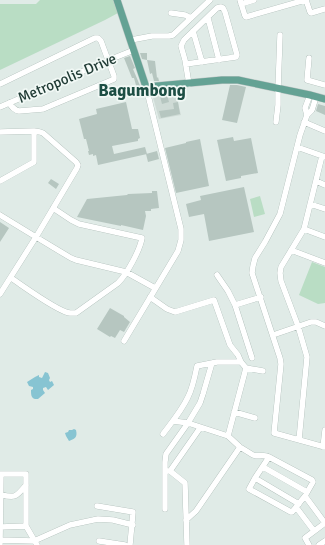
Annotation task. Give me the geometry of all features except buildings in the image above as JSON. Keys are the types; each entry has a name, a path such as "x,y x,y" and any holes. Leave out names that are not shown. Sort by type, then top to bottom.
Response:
{"main road":[{"path":"117,0 146,87 222,80 238,80 325,99"}],"street":[{"path":"254,0 240,2 246,17 305,0 310,12 312,13 325,9"},
{"path":"131,40 152,36 173,35 208,1"},
{"path":"186,64 236,57 237,55 223,8 219,8 193,31 182,44 189,84"},
{"path":"171,13 185,15 191,18"},
{"path":"208,18 219,60"},
{"path":"193,31 202,62"},
{"path":"276,122 278,105 280,35"},
{"path":"0,84 95,38 98,38 101,41 114,79 43,109 15,111 9,103"},
{"name":"Metropolis Drive","path":"0,107 134,50"},
{"path":"309,58 307,80 325,85"},
{"path":"124,341 178,251 181,235 146,87"},
{"path":"313,96 312,110 307,115 304,122 280,214 255,258 252,273 261,297 281,364 274,433 324,447 325,430"},
{"path":"304,122 325,131"},
{"path":"0,181 34,162 34,131"},
{"path":"0,132 34,131 43,133 78,165 54,208 0,294"},
{"path":"297,148 324,157 316,181 304,229 281,267 280,273 281,281 298,326 307,357 299,440"},
{"path":"316,181 325,185"},
{"path":"310,204 325,209"},
{"path":"11,278 50,304 69,313 76,313 122,279 140,246 142,238 75,222 54,208"},
{"path":"0,215 76,260 126,272 155,288"},
{"path":"304,229 325,237"},
{"path":"291,250 325,263"},
{"path":"217,275 228,291 235,305 252,358"},
{"path":"235,305 261,297"},
{"path":"150,298 166,309 175,312 214,300 230,345 238,355 241,362 246,368 262,371"},
{"path":"273,335 311,322 316,322 325,326"},
{"path":"163,434 188,398 197,366 212,363 241,362"},
{"path":"165,509 168,471 165,458 167,451 188,423 202,399 212,363"},
{"path":"228,436 246,368"},
{"path":"234,412 255,418"},
{"path":"173,421 188,423 228,436 240,447 255,456 262,455 269,457 312,480 313,482 306,494 298,506 291,512 250,490 255,478 269,457"},
{"path":"168,471 200,428"},
{"path":"186,520 196,511 240,447"},
{"path":"263,467 306,494 325,523 304,538 309,545"},
{"path":"168,471 185,483 187,545"},
{"path":"0,545 1,474 26,474 26,526 36,543"},
{"path":"255,478 298,506 314,531"},
{"path":"1,495 11,497 18,495 26,485"},
{"path":"97,506 133,512 130,545"},
{"path":"0,540 36,543 70,525 98,519 113,520 133,525"},
{"path":"0,524 26,526"},
{"path":"99,541 125,545"},
{"path":"319,545 325,541"}],"shaded area":[{"path":"174,87 181,115 159,119 151,90"}],"green space":[{"path":"40,0 113,0 118,13 0,70 0,4 36,4"},
{"path":"260,196 265,214 254,217 250,199"},
{"path":"312,262 325,267 325,303 318,304 299,295"}],"water":[{"path":"45,372 48,373 50,382 52,381 54,385 48,390 46,387 43,388 45,393 38,399 35,399 32,397 31,393 33,387 29,386 27,382 39,375 39,377 42,378"},
{"path":"74,429 76,430 76,436 74,439 69,441 65,433"}],"district":[{"name":"Bagumbong","path":"142,90"}]}
